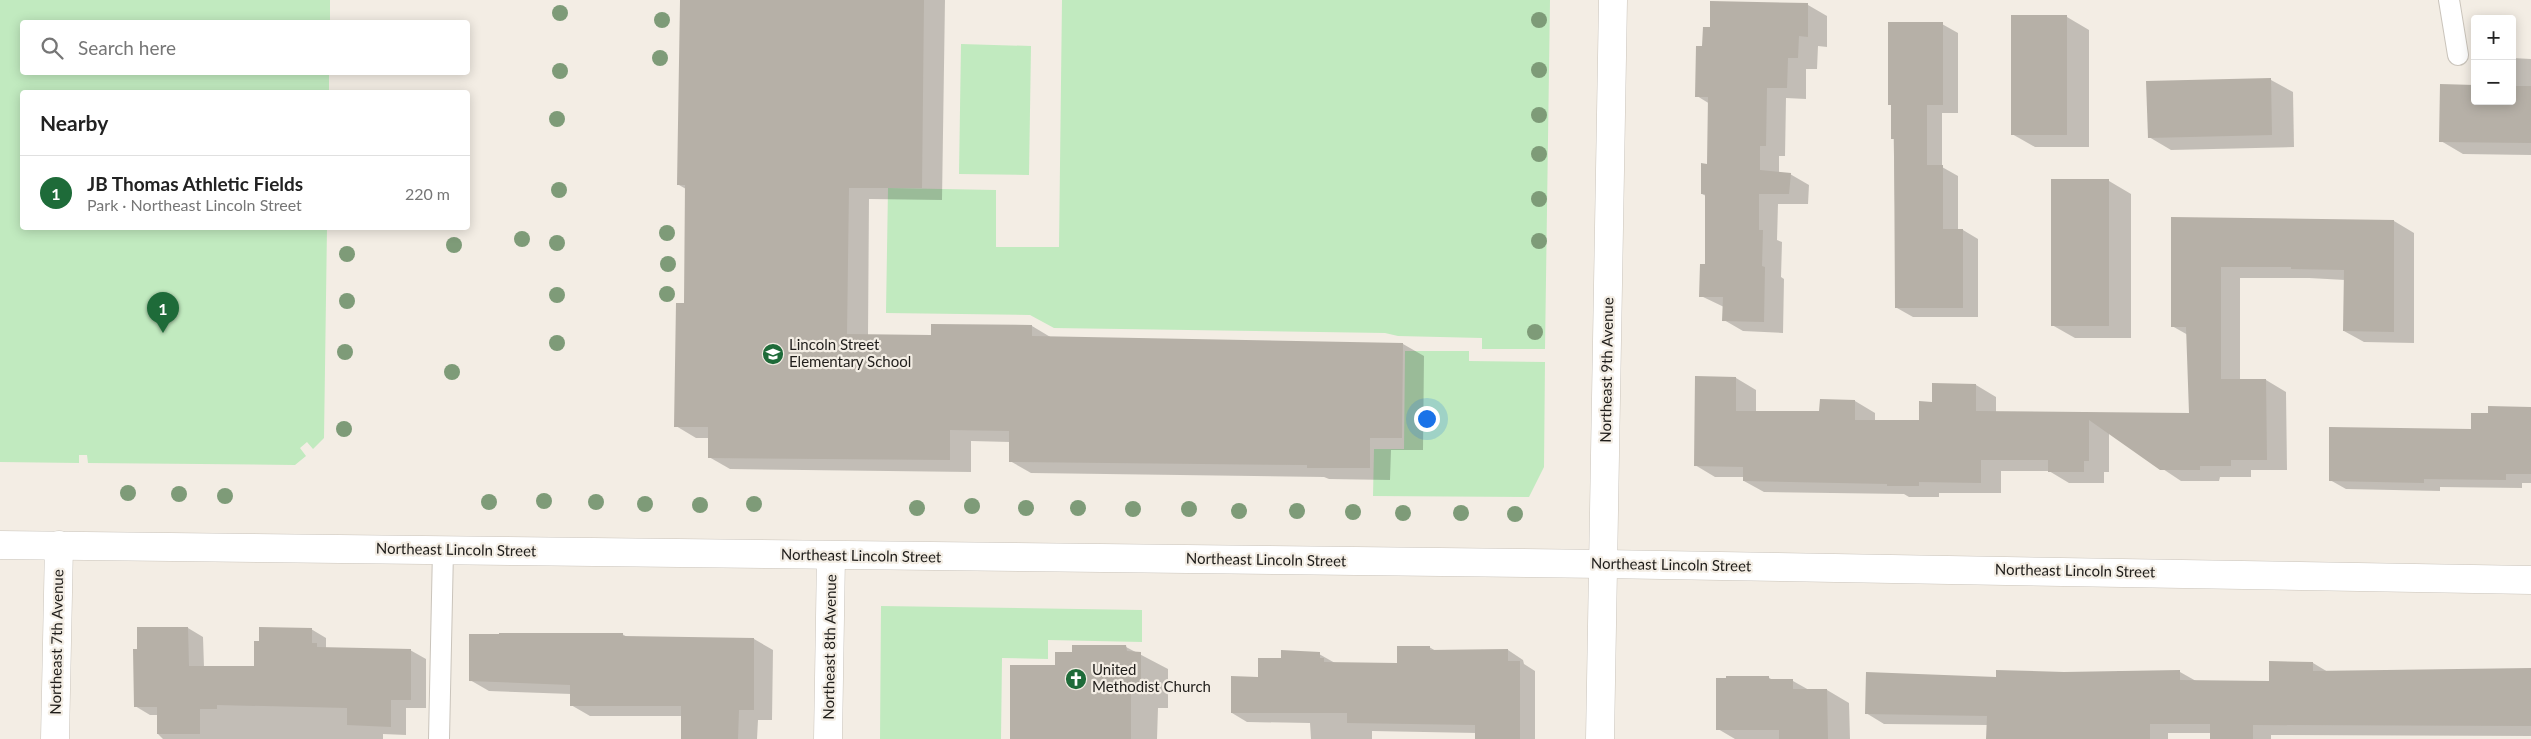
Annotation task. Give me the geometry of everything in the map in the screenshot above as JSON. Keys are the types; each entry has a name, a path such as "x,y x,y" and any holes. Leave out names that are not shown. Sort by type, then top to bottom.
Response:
{"street":[{"name":"Northeast 9th Avenue","path":"1600,739 1613,0"},
{"name":"Northeast Lincoln Street","path":"0,545 1604,564 2531,580"},
{"name":"Northeast 7th Avenue","path":"55,739 59,545"},
{"name":"Northeast 8th Avenue","path":"828,739 832,556"}],"lane":[{"path":"2449,0 2458,54"},
{"path":"439,739 443,550"}],"green space":[{"path":"0,0 330,0 330,20 20,20 20,75 329,75 329,90 20,90 20,230 327,230 324,438 313,449 307,442 300,448 306,456 295,465 88,463 87,455 79,455 79,463 0,462"},
{"path":"1062,0 1550,0 1545,349 1482,349 1482,338 1398,336 1385,333 1054,328 1030,315 886,313 888,188 996,190 996,247 1059,247"},
{"path":"961,44 1031,46 1029,175 959,174"},
{"path":"1405,351 1469,351 1469,361 1545,362 1544,467 1529,497 1373,496 1374,449 1404,449"},
{"path":"881,606 1142,610 1142,642 1048,640 1048,659 1002,658 1001,739 880,739"}],"building":[{"path":"680,0 924,0 922,188 849,188 847,334 931,335 931,324 1032,325 1032,336 1403,343 1402,438 1370,438 1370,468 1307,468 1307,465 1009,462 1009,431 950,430 950,460 708,458 708,427 674,427 676,303 684,303 685,185 677,185"},
{"path":"1710,1 1808,3 1808,37 1799,36 1798,58 1788,58 1787,88 1767,88 1766,146 1760,146 1760,170 1791,173 1789,194 1759,194 1759,230 1763,230 1762,266 1765,267 1764,322 1722,321 1723,297 1699,297 1700,264 1705,264 1705,194 1701,194 1701,163 1707,164 1708,97 1695,97 1696,46 1702,46 1703,27 1710,27"},
{"path":"2011,15 2067,15 2067,135 2011,135"},
{"path":"1888,22 1943,22 1943,105 1927,105 1927,165 1943,165 1943,229 1963,229 1963,308 1895,308 1894,139 1891,139 1891,105 1888,105"},
{"path":"2271,78 2272,135 2148,138 2146,81"},
{"path":"2440,84 2471,85 2471,105 2516,105 2516,86 2531,86 2531,143 2439,142"},
{"path":"2051,179 2109,179 2109,326 2051,326"},
{"path":"2171,217 2394,220 2394,332 2343,331 2344,270 2291,269 2291,267 2221,267 2221,379 2266,379 2267,460 2231,460 2231,466 2200,466 2200,470 2160,470 2089,420 2089,461 2084,461 2084,472 2048,472 2048,460 1981,460 1981,483 1919,482 1919,486 1887,486 1887,484 1743,481 1743,467 1694,466 1695,376 1736,377 1736,411 1819,411 1820,399 1855,400 1855,420 1919,420 1919,401 1932,402 1932,383 1976,384 1976,411 2189,413 2186,327 2171,327"},
{"path":"2488,406 2531,407 2531,474 2506,474 2506,480 2424,479 2424,483 2329,481 2329,427 2471,429 2471,413 2488,413"},
{"path":"137,627 188,627 189,666 254,666 254,641 259,641 259,627 312,628 312,643 317,643 317,647 411,649 411,700 391,700 391,727 347,725 347,708 217,705 217,709 200,709 200,734 157,734 157,707 134,707 133,649 137,649"},
{"path":"623,633 623,636 754,638 754,710 739,710 738,739 681,739 681,706 570,706 570,685 469,681 469,634"},
{"name":"United Methodist Church","path":"1072,645 1126,645 1127,651 1141,652 1141,693 1131,693 1131,739 1010,739 1010,665 1055,665 1055,652 1072,652"},
{"path":"1397,646 1430,646 1430,650 1508,649 1508,661 1520,661 1520,739 1475,739 1475,725 1347,723 1347,713 1231,713 1231,676 1258,677 1258,658 1281,658 1281,650 1320,652 1320,658 1324,658 1324,662 1397,663"},
{"path":"2269,661 2313,662 2313,671 2531,668 2531,726 2253,725 2253,739 2210,739 2210,724 2150,724 2150,739 1986,739 1987,716 1865,714 1866,672 1996,677 1996,670 2064,672 2180,670 2180,680 2269,681"},
{"path":"1726,676 1769,676 1769,679 1793,679 1793,689 1827,689 1828,739 1779,739 1779,730 1716,730 1716,678 1726,678"}],"place":[{"name":"JB Thomas Athletic Fields","path":"163,333"},
{"name":"Lincoln Street Elementary School","path":"773,354"},
{"name":"United Methodist Church","path":"1076,679"}]}
